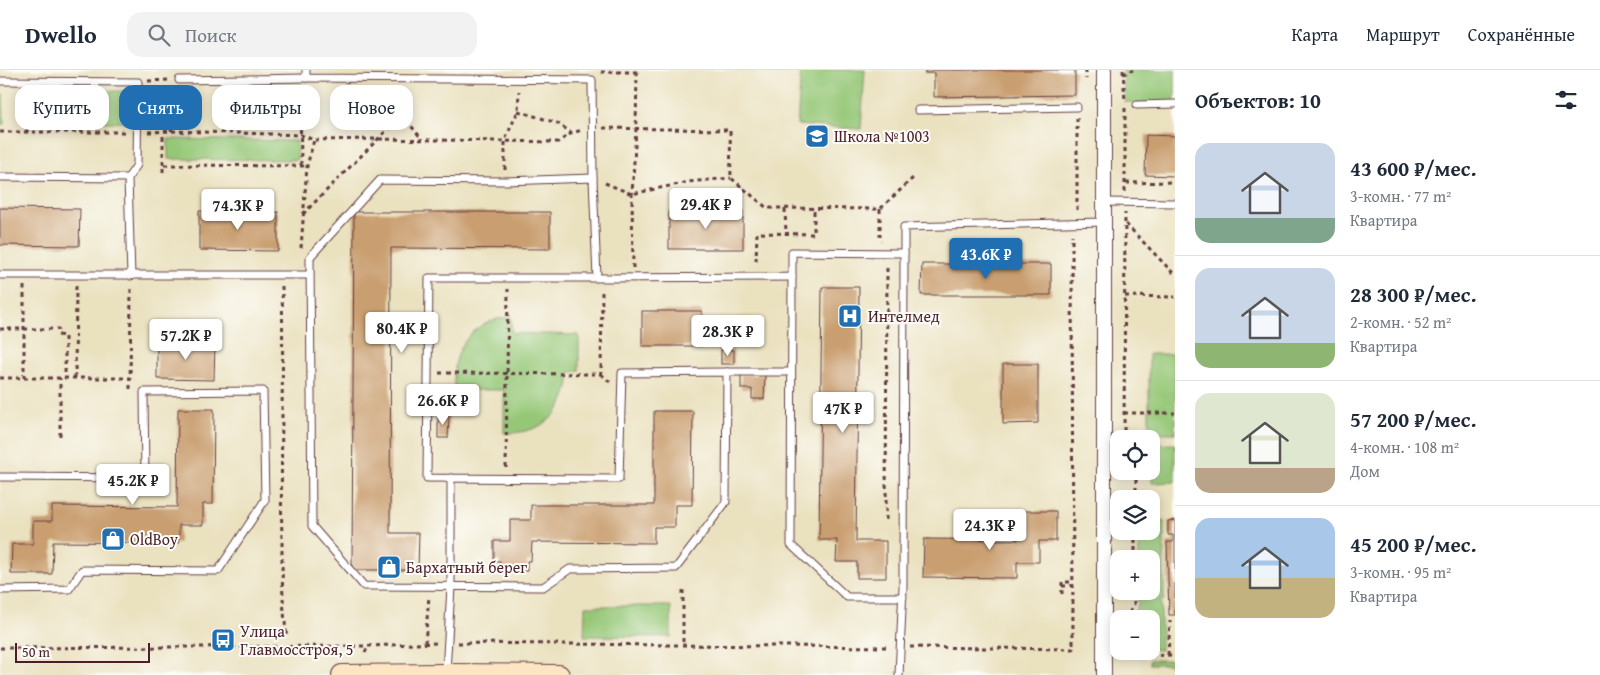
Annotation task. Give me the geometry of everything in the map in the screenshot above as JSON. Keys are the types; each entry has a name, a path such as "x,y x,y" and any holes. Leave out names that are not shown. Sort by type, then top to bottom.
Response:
{"street":[{"path":"1104,70 1104,675"},
{"path":"342,675 559,675"}],"lane":[{"path":"306,70 306,78"},
{"path":"179,80 306,78 592,80 593,178 600,278"},
{"path":"0,81 138,82 137,165 128,178 131,276"},
{"path":"1138,105 1175,104"},
{"path":"918,110 1077,108"},
{"path":"0,177 128,178"},
{"path":"593,178 380,180 310,257 312,526 364,586 430,588 543,587 570,569 676,568 726,502 727,372"},
{"path":"1104,202 1175,203"},
{"path":"899,675 903,597 904,227 1104,222"},
{"path":"903,597 847,597 791,545 791,372 792,252 904,253"},
{"path":"0,275 309,275"},
{"path":"791,372 622,373 619,479 427,478 429,278 792,277"},
{"path":"0,477 145,478 144,392 263,392 265,500 218,571 82,570 70,589 0,590"},
{"path":"446,674 451,587 451,478"}],"path":[{"path":"0,648 368,646 447,643 1073,649 1072,235 1077,223 1077,108 1087,98 1086,70"},
{"path":"1124,430 1126,224 1124,203 1126,183 1123,72 1133,70"},
{"path":"637,72 632,194 633,268 643,268"},
{"path":"301,165 300,95 306,78"},
{"path":"404,85 405,78"},
{"path":"504,167 505,140 518,111 519,79"},
{"path":"138,82 179,80"},
{"path":"27,132 31,81"},
{"path":"83,81 84,131"},
{"path":"518,111 557,123 572,133"},
{"path":"0,132 171,131 301,135 314,140 505,140 558,142 572,133 591,127 730,130 731,178"},
{"path":"413,128 423,140"},
{"path":"303,214 387,130"},
{"path":"163,172 164,132"},
{"path":"301,250 306,166 314,140"},
{"path":"164,165 306,166"},
{"path":"593,178 632,194 688,182 731,178 767,208 880,209 914,177"},
{"path":"1126,183 1175,182"},
{"path":"756,261 757,233 814,234 814,208"},
{"path":"785,209 786,234"},
{"path":"880,209 880,237"},
{"path":"1126,224 1175,275"},
{"path":"878,263 887,263 886,520"},
{"path":"24,275 24,378"},
{"path":"282,275 284,356 281,392 281,514 284,614 287,636"},
{"path":"75,378 76,276"},
{"path":"130,389 131,276"},
{"path":"506,464 508,278"},
{"path":"446,373 601,374 600,278"},
{"path":"1124,296 1175,297"},
{"path":"0,329 58,329 58,336 65,336 60,436"},
{"path":"0,378 130,378"},
{"path":"1124,413 1175,413"},
{"path":"1062,594 1062,582 1074,584"},
{"path":"424,643 430,588"},
{"path":"683,590 683,645"},
{"path":"1168,655 1170,621"},
{"path":"1168,641 1174,641"},
{"path":"365,653 368,646"},
{"path":"1160,655 1175,655"}],"green space":[{"path":"801,70 865,70 861,129 797,125"},
{"path":"1123,70 1175,70 1175,104 1137,105 1125,102"},
{"path":"109,91 119,91 119,122 109,122"},
{"path":"3,94 4,124 0,124 0,95"},
{"path":"168,139 297,141 297,160 168,159"},
{"path":"511,317 512,333 579,335 579,371 570,372 564,399 559,409 551,418 531,430 504,433 504,390 455,390 454,376 460,351 474,331 497,319"},
{"path":"1149,354 1175,354 1175,433 1160,433 1160,430 1149,430"},
{"path":"1175,444 1175,482 1152,483 1152,480 1160,480 1160,445"},
{"path":"1160,520 1164,520 1164,600 1161,600 1161,650 1160,610 1136,610 1138,600 1160,600 1160,550 1139,550 1139,540 1160,540"},
{"path":"585,606 671,606 671,637 584,636"},
{"path":"1150,660 1175,660 1175,664 1150,664"}],"building":[{"path":"925,70 1075,70 1075,95 934,97 934,73 925,73"},
{"path":"1146,135 1175,136 1175,176 1145,175"},
{"path":"0,208 80,209 79,246 0,245"},
{"path":"199,211 278,212 278,251 199,250"},
{"path":"669,211 743,211 743,249 669,249"},
{"path":"354,212 550,212 550,249 391,248 390,533 419,533 418,570 352,570"},
{"path":"922,264 1051,264 1051,295 921,295"},
{"path":"822,287 859,287 856,541 886,541 886,578 857,578 857,562 836,562 837,540 819,540"},
{"path":"642,311 702,311 702,346 642,346"},
{"path":"157,342 215,342 214,380 157,379"},
{"path":"721,350 734,350 734,364 721,364"},
{"path":"1003,364 1038,364 1038,423 1003,424"},
{"path":"741,375 765,375 764,399 752,399 752,389 741,389"},
{"path":"178,409 214,409 213,504 203,504 203,525 179,525 179,543 53,542 52,574 11,574 12,544 33,544 33,521 52,521 52,506 177,507"},
{"path":"654,411 693,411 692,505 675,505 675,527 654,527 654,543 532,542 531,561 527,561 527,571 500,571 500,561 494,561 494,541 510,541 510,520 531,520 531,505 654,505"},
{"path":"438,415 449,415 448,438 438,438"},
{"path":"1018,511 1056,511 1056,541 1039,541 1039,562 1017,562 1017,578 923,577 924,539 1018,540"},
{"path":"1175,520 1175,615 1169,615 1167,542 1173,542 1173,535 1168,535 1168,521"}],"place":[{"name":"Школа №1003","path":"817,136"},
{"name":"Интелмед","path":"850,316"},
{"name":"OldBoy","path":"113,539"},
{"name":"Бархатный берег","path":"389,567"},
{"name":"Улица Главмосстроя, 5","path":"223,640"}]}
